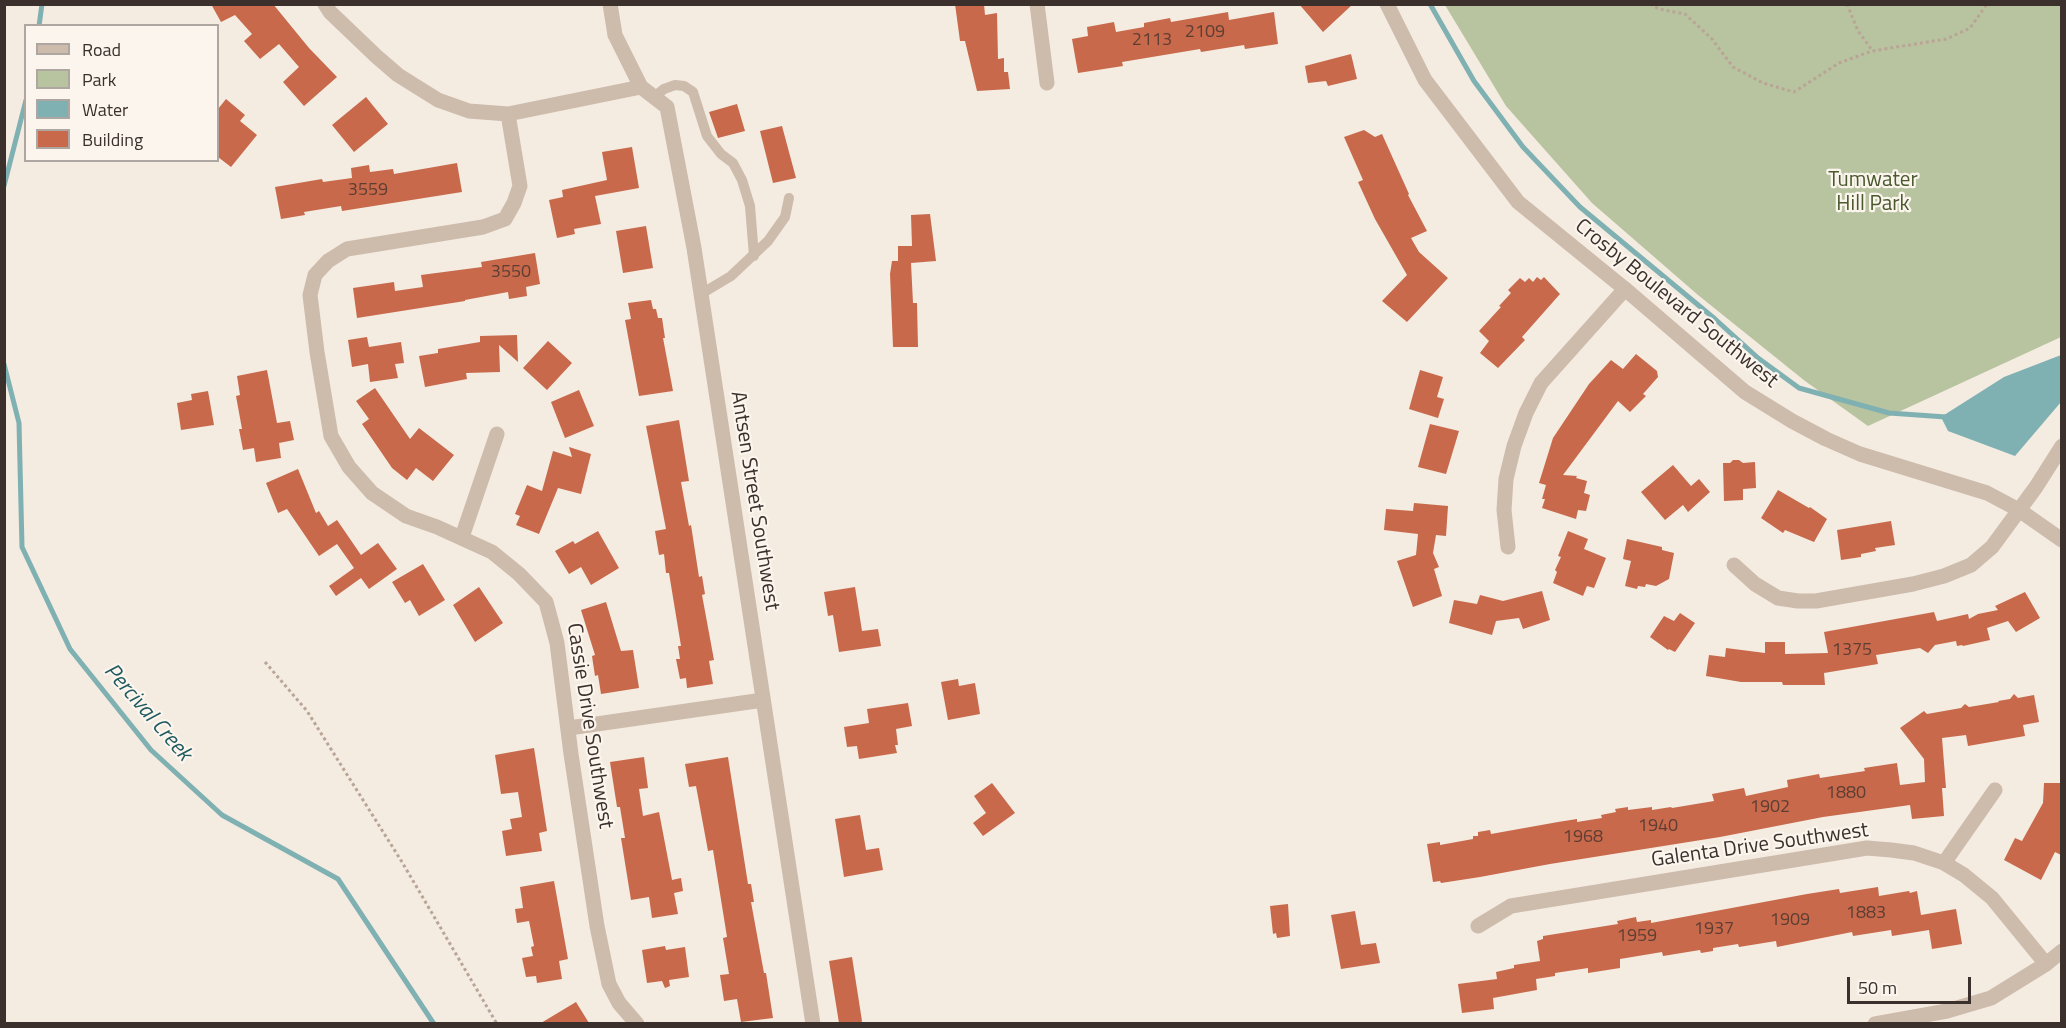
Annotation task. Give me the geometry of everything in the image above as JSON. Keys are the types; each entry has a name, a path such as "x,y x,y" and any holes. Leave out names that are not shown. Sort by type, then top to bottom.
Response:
{"street":[{"path":"325,4 376,56 416,87 438,100 469,111 508,114 641,87"},
{"name":"Antsen Street Southwest","path":"610,4 615,35 641,87 667,107 701,294 813,1023"},
{"path":"1037,4 1047,82"},
{"name":"Crosby Boulevard Southwest","path":"1387,4 1425,80 1518,202 1625,289 1745,392 1792,421 1860,454 1987,493 2019,510 2061,540"},
{"name":"Cassie Drive Southwest","path":"508,114 520,186 505,219 483,227 347,249 328,261 315,275 310,295 317,352 331,436 349,467 372,493 406,516 462,537 492,552 519,574 546,603 557,643 597,926 609,984 619,1003 637,1023"},
{"path":"1508,547 1504,510 1506,479 1514,446 1526,413 1541,383 1625,289"},
{"path":"462,537 497,434"},
{"path":"1734,565 1755,584 1778,598 1798,601 1816,601 1913,584 1944,576 1971,565 1992,547 2061,446"},
{"path":"569,728 763,700"},
{"path":"1944,863 1995,790"},
{"name":"Galenta Drive Southwest","path":"1478,926 1511,906 1867,848 1914,853 1944,863 1964,875 1992,898 2046,964"},
{"path":"1875,1023 1947,1011 1991,998 2046,964 2061,951"}],"lane":[{"path":"654,98 664,89 675,85 684,86 693,92 707,136 720,154 733,163 742,180 750,206 754,256"},
{"path":"701,294 731,276 768,241 785,217 789,198"}],"path":[{"path":"1650,4 1659,9 1686,14 1712,39 1733,67 1763,83 1794,92 1839,63 1872,51 1946,39 1970,28 1987,4"},
{"path":"1847,4 1858,31 1872,51"},
{"path":"266,662 313,720 402,862 497,1023"}],"green space":[{"name":"Tumwater Hill Park","path":"1445,5 2061,5 2061,337 1868,426 1805,381 1698,295 1592,203 1506,106"}],"water":[{"path":"2061,355 2061,402 2015,456 1948,431 1941,417 2004,377"}],"building":[{"path":"211,4 273,4 309,48 337,77 304,106 283,82 299,67 279,44 260,59 244,41 252,34 235,15 221,22"},
{"path":"955,4 984,4 985,15 997,13 998,59 1004,58 1004,72 1008,72 1010,89 977,91 965,41 960,41"},
{"path":"1299,4 1353,4 1323,32"},
{"path":"1228,12 1229,20 1274,12 1278,44 1245,49 1244,45 1201,52 1200,49 1122,62 1123,66 1078,73 1072,39 1088,36 1087,27 1114,22 1116,32 1144,27 1144,23 1170,18 1171,22"},
{"path":"1351,54 1357,79 1328,86 1326,81 1308,83 1305,66"},
{"path":"366,97 388,124 354,152 332,125"},
{"path":"226,99 245,115 240,121 257,135 231,167 219,158 219,108"},
{"path":"737,104 745,131 718,138 709,112"},
{"path":"782,126 796,178 773,183 760,131"},
{"path":"1364,130 1375,137 1382,134 1408,195 1427,231 1411,238 1419,252 1448,278 1407,322 1382,301 1407,275 1375,219 1358,182 1363,180 1344,137"},
{"path":"632,147 639,188 595,196 601,224 574,229 575,234 557,238 549,200 563,197 562,190 607,180 602,152"},
{"path":"457,163 462,192 342,211 341,206 304,212 305,215 281,219 275,187 322,179 323,182 352,178 351,168 369,165 370,172 393,169 394,174"},
{"path":"930,214 936,261 911,263 913,303 917,303 918,347 893,347 890,274 892,261 898,261 898,246 912,246 911,215"},
{"path":"646,226 653,268 623,273 616,231"},
{"path":"535,253 540,284 526,287 527,296 509,299 508,292 357,318 353,288 394,282 395,291 423,287 421,275 482,267 481,262"},
{"path":"1537,277 1541,280 1544,277 1560,294 1522,337 1525,340 1498,368 1480,353 1489,341 1479,331 1501,307 1499,306 1511,293 1508,290 1520,278 1525,282 1529,278 1533,282"},
{"path":"651,300 658,318 662,318 665,338 663,338 673,391 639,396 625,320 631,319 628,303"},
{"path":"517,335 518,362 499,345 500,372 466,373 467,379 425,387 419,356 438,353 438,349 480,342 480,336"},
{"path":"367,337 369,347 401,342 404,363 395,364 398,378 370,382 368,364 352,367 348,340"},
{"path":"548,341 572,363 547,390 523,368"},
{"path":"1636,354 1657,371 1658,377 1643,394 1646,396 1630,412 1618,401 1563,475 1577,476 1576,478 1587,481 1584,493 1590,495 1586,511 1578,510 1576,519 1542,508 1546,485 1539,483 1553,438 1589,384 1611,360 1623,369"},
{"path":"267,370 277,423 290,421 294,440 279,443 281,458 256,462 254,448 243,450 236,396 240,395 237,376"},
{"path":"1420,370 1443,377 1437,397 1444,399 1438,418 1409,409"},
{"path":"375,388 410,439 419,428 454,455 433,481 416,468 407,480 392,468 362,424 369,419 356,401"},
{"path":"579,390 594,426 565,438 551,402"},
{"path":"208,391 214,425 181,430 177,403 192,400 191,394"},
{"path":"679,420 689,481 681,482 689,526 691,525 699,577 702,576 705,594 702,595 714,660 709,661 713,684 687,688 686,678 680,679 676,659 680,659 678,646 681,646 669,573 666,573 664,554 659,555 655,531 666,529 646,426"},
{"path":"1430,424 1459,431 1446,474 1418,467"},
{"path":"569,447 591,454 581,494 558,488 539,534 516,525 520,516 515,514 527,485 542,491 553,451 572,457"},
{"path":"1733,460 1743,463 1755,462 1756,488 1743,489 1743,500 1724,501 1723,463 1730,463"},
{"path":"1673,465 1691,486 1699,479 1710,492 1688,512 1683,505 1665,520 1641,492"},
{"path":"298,469 316,513 319,511 328,526 337,520 361,555 378,543 397,569 369,589 361,578 336,596 329,586 354,568 337,544 319,556 287,509 278,513 266,483"},
{"path":"1778,490 1827,519 1814,542 1785,530 1783,533 1761,518"},
{"path":"1414,503 1448,506 1446,536 1436,535 1433,553 1439,567 1434,569 1442,596 1413,607 1397,561 1416,555 1418,534 1384,530 1386,509 1413,511"},
{"path":"1891,521 1895,545 1875,548 1876,551 1861,554 1861,557 1841,560 1837,530"},
{"path":"598,531 619,568 591,585 581,567 569,574 555,551 573,541 575,544"},
{"path":"1568,531 1588,539 1584,549 1606,558 1594,588 1587,586 1583,596 1553,583 1557,572 1555,570 1561,557 1558,556"},
{"path":"1627,539 1662,547 1662,550 1674,553 1669,579 1656,586 1646,584 1645,587 1638,586 1637,589 1625,586 1631,561 1623,559"},
{"path":"423,564 445,600 419,616 410,600 405,603 392,582"},
{"path":"479,587 503,623 475,642 453,605"},
{"path":"855,587 862,631 878,629 881,646 839,652 833,615 828,616 824,592"},
{"path":"1542,591 1550,620 1523,629 1519,618 1496,621 1492,635 1449,623 1454,600 1477,604 1480,595 1503,601"},
{"path":"2025,592 2040,618 2016,632 2008,621 1987,628 1990,640 1963,646 1957,646 1956,641 1935,645 1928,653 1920,648 1876,655 1878,664 1824,673 1825,685 1741,682 1706,676 1709,655 1725,657 1726,648 1765,653 1765,642 1785,642 1785,654 1828,653 1824,632 1934,612 1937,621 1968,614 1969,619 1978,614 1998,610 1995,606"},
{"path":"606,602 621,651 633,650 639,688 601,694 598,675 595,676 592,656 595,655 581,610"},
{"path":"1680,613 1695,623 1675,652 1668,650 1650,637 1664,616 1674,621"},
{"path":"958,679 959,686 975,683 980,714 948,720 941,682"},
{"path":"2014,694 2018,698 2034,695 2039,722 2023,725 2025,736 1968,746 1966,735 1942,738 1946,788 1942,788 1944,816 1912,819 1910,805 1823,817 1720,837 1480,877 1441,883 1440,881 1433,882 1427,844 1440,842 1440,845 1473,839 1473,836 1478,836 1478,832 1490,830 1491,834 1577,819 1577,822 1602,818 1601,815 1616,812 1615,809 1628,807 1628,810 1652,807 1652,810 1672,808 1714,801 1712,794 1744,788 1746,796 1788,787 1787,780 1819,774 1820,778 1897,763 1900,785 1925,782 1924,759 1900,728 1924,711 1927,714 1961,708 1965,704 1969,707 1999,702 2010,699"},
{"path":"908,703 912,726 896,729 897,753 859,759 857,746 847,747 844,727 869,723 867,709"},
{"path":"534,748 547,831 539,833 542,851 506,856 502,831 512,829 510,819 522,817 518,792 501,794 495,755"},
{"path":"644,757 648,788 639,789 643,816 659,812 672,880 681,878 683,891 674,893 678,914 652,918 649,897 631,900 621,838 625,838 620,807 617,807 610,762"},
{"path":"728,757 748,884 751,884 754,902 751,902 773,1018 741,1022 737,999 724,1001 720,975 729,974 723,938 727,937 713,850 708,851 696,786 689,787 685,764"},
{"path":"992,783 1015,813 983,836 973,823 986,813 974,796"},
{"path":"2044,783 2061,783 2061,855 2055,852 2041,880 2004,860 2015,838 2022,841 2043,803"},
{"path":"860,815 866,850 879,848 883,870 844,877 835,819"},
{"path":"554,881 568,959 559,961 562,979 537,983 536,976 526,977 522,958 533,956 531,947 534,946 529,921 517,923 515,909 523,908 520,887"},
{"path":"1878,887 1879,896 1917,891 1921,915 1956,909 1962,944 1932,949 1929,930 1892,936 1891,930 1853,936 1852,932 1777,947 1776,941 1739,947 1738,944 1713,948 1713,951 1701,953 1700,950 1663,956 1662,952 1620,959 1620,968 1588,973 1588,968 1555,973 1555,976 1536,979 1537,990 1493,998 1494,1009 1462,1013 1458,984 1497,979 1496,972 1514,968 1514,965 1540,961 1537,941 1543,939 1543,936 1618,924 1617,921 1636,917 1637,922 1651,920 1651,923 1807,894 1839,889 1840,893"},
{"path":"1288,904 1290,936 1277,938 1276,933 1273,934 1270,906"},
{"path":"1355,911 1361,945 1376,943 1380,963 1341,969 1331,915"},
{"path":"665,946 666,950 685,947 689,977 669,980 670,986 665,988 662,981 647,983 642,950"},
{"path":"852,957 862,1021 861,1023 839,1023 829,961"},
{"path":"576,1002 589,1023 541,1023"}],"waterway":[{"name":"Percival Creek","path":"39,24 42,4"},
{"path":"1430,4 1474,81 1523,147 1580,207 1715,319 1758,358 1799,388 1889,413 1946,417"},
{"name":"Percival Creek","path":"4,186 24,108"},
{"name":"Percival Creek","path":"4,364 19,423 22,547 70,649 151,750 222,815 338,879 434,1024"}]}
